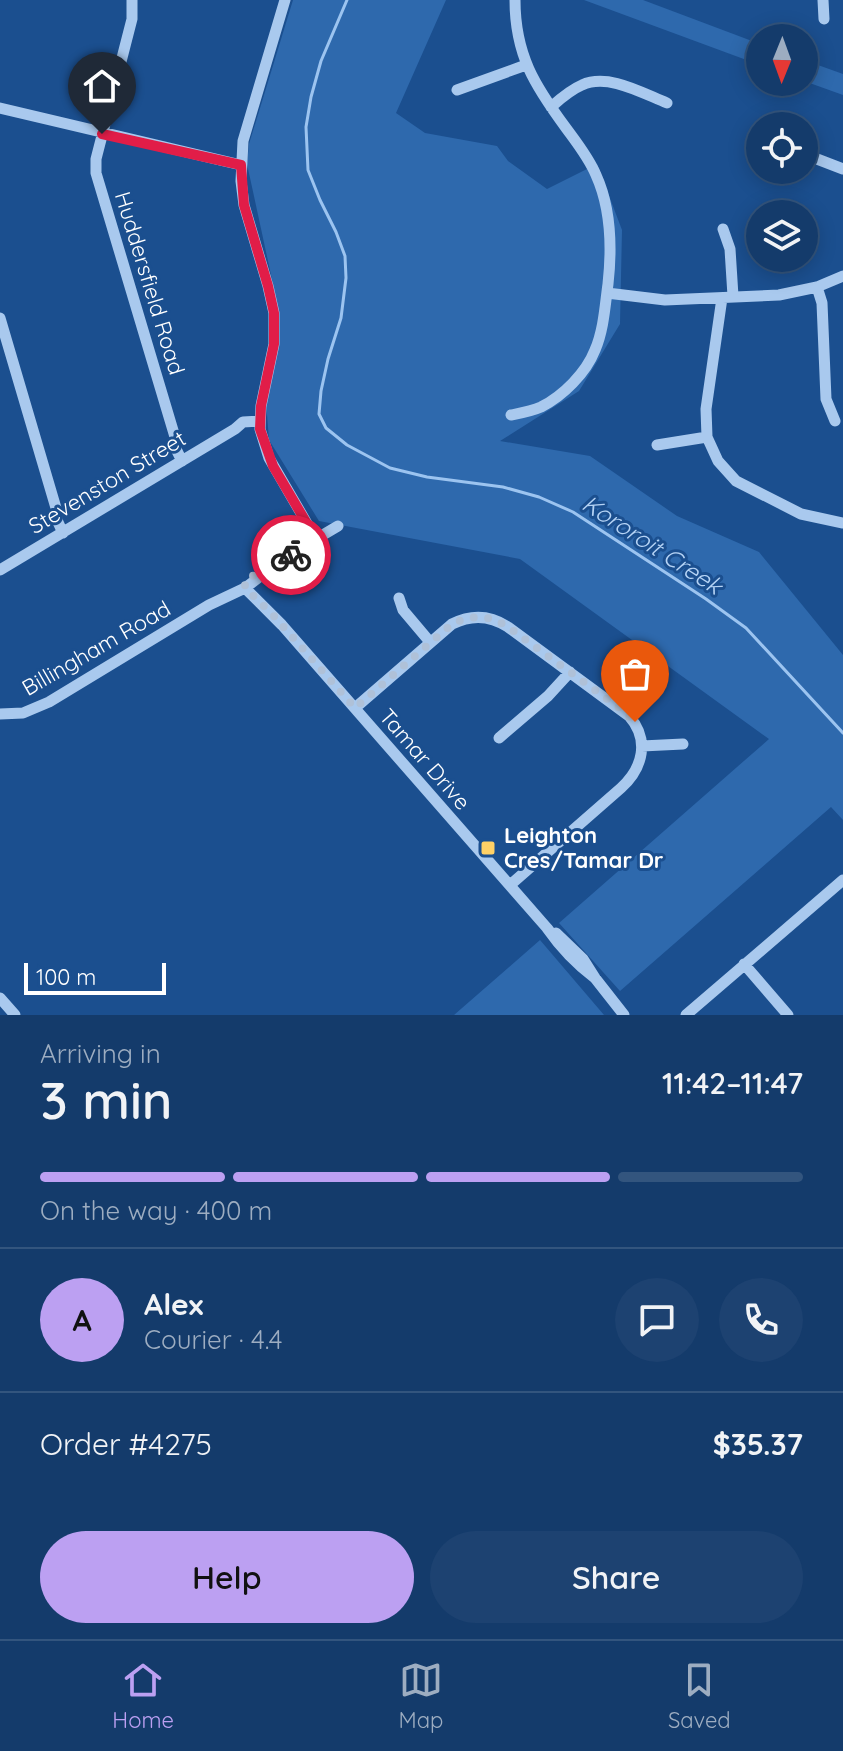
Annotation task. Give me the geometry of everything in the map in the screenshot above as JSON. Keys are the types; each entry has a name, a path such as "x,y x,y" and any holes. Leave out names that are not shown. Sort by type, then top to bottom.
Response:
{"street":[{"name":"Huddersfield Road","path":"132,0 132,19 96,159 96,173 175,437 187,458"},
{"path":"285,0 243,141 241,165 244,205 274,313 274,344 260,425 269,458 306,525 319,538"},
{"path":"511,415 541,407 555,398 589,362 600,335 607,293 610,241 601,189 588,158 537,87 526,65 519,41 515,0"},
{"path":"823,0 824,19"},
{"path":"457,90 526,65"},
{"path":"551,107 574,89 593,81 617,84 667,103"},
{"path":"0,108 241,165"},
{"path":"818,159 843,169"},
{"path":"723,229 730,249 728,297 706,409 707,437 718,461 736,481 801,514 843,523"},
{"path":"607,293 665,300 779,295 817,287 843,276"},
{"path":"817,287 822,303 826,399 835,421"},
{"path":"0,318 56,508 67,530"},
{"name":"Stevenston Street","path":"0,570 235,429 260,425"},
{"path":"657,445 707,437"},
{"name":"Billingham Road","path":"0,714 23,713 49,702 296,552 312,547 319,538 338,526"},
{"name":"Tamar Drive","path":"248,583 567,954 595,978 624,1015"},
{"path":"399,598 403,610 430,642"},
{"path":"355,708 452,624 470,617 487,617 508,627 629,716 638,730 642,746 639,764 630,780 510,885"},
{"path":"499,738 548,696 570,672"},
{"path":"642,746 683,744"},
{"path":"686,1015 843,880"},
{"path":"744,964 788,1015"},
{"path":"0,998 15,1015"}],"shaded area":[{"path":"293,0 446,0 396,113 425,133 497,146 508,161 547,189 597,164 622,230 620,324 579,391 500,441 590,456 677,516 759,552 843,655 843,820 831,807 620,991 559,923 769,739 520,559 319,521 269,440 266,402 276,298 247,164 249,144"},
{"path":"584,0 643,0 746,39 746,60"},
{"path":"818,65 843,74 843,95 818,86"},
{"path":"540,940 604,1015 454,1015"}],"waterway":[{"name":"Kororoit Creek","path":"347,0 321,61 306,127 308,170 345,256 346,278 341,318 321,391 319,414 326,428 347,445 390,468 427,477 503,487 539,497 573,512 746,628 843,733"}],"way so far":[{"path":"291,555 245,580 245,588 355,708 452,624 470,617 487,617 508,627 635,722"}],"place":[{"name":"Leighton Cres/Tamar Dr","path":"488,848"}],"route":[{"path":"102,134 241,165 244,205 274,313 274,344 261,406 260,429 273,466 316,539 308,540 291,555"}]}
